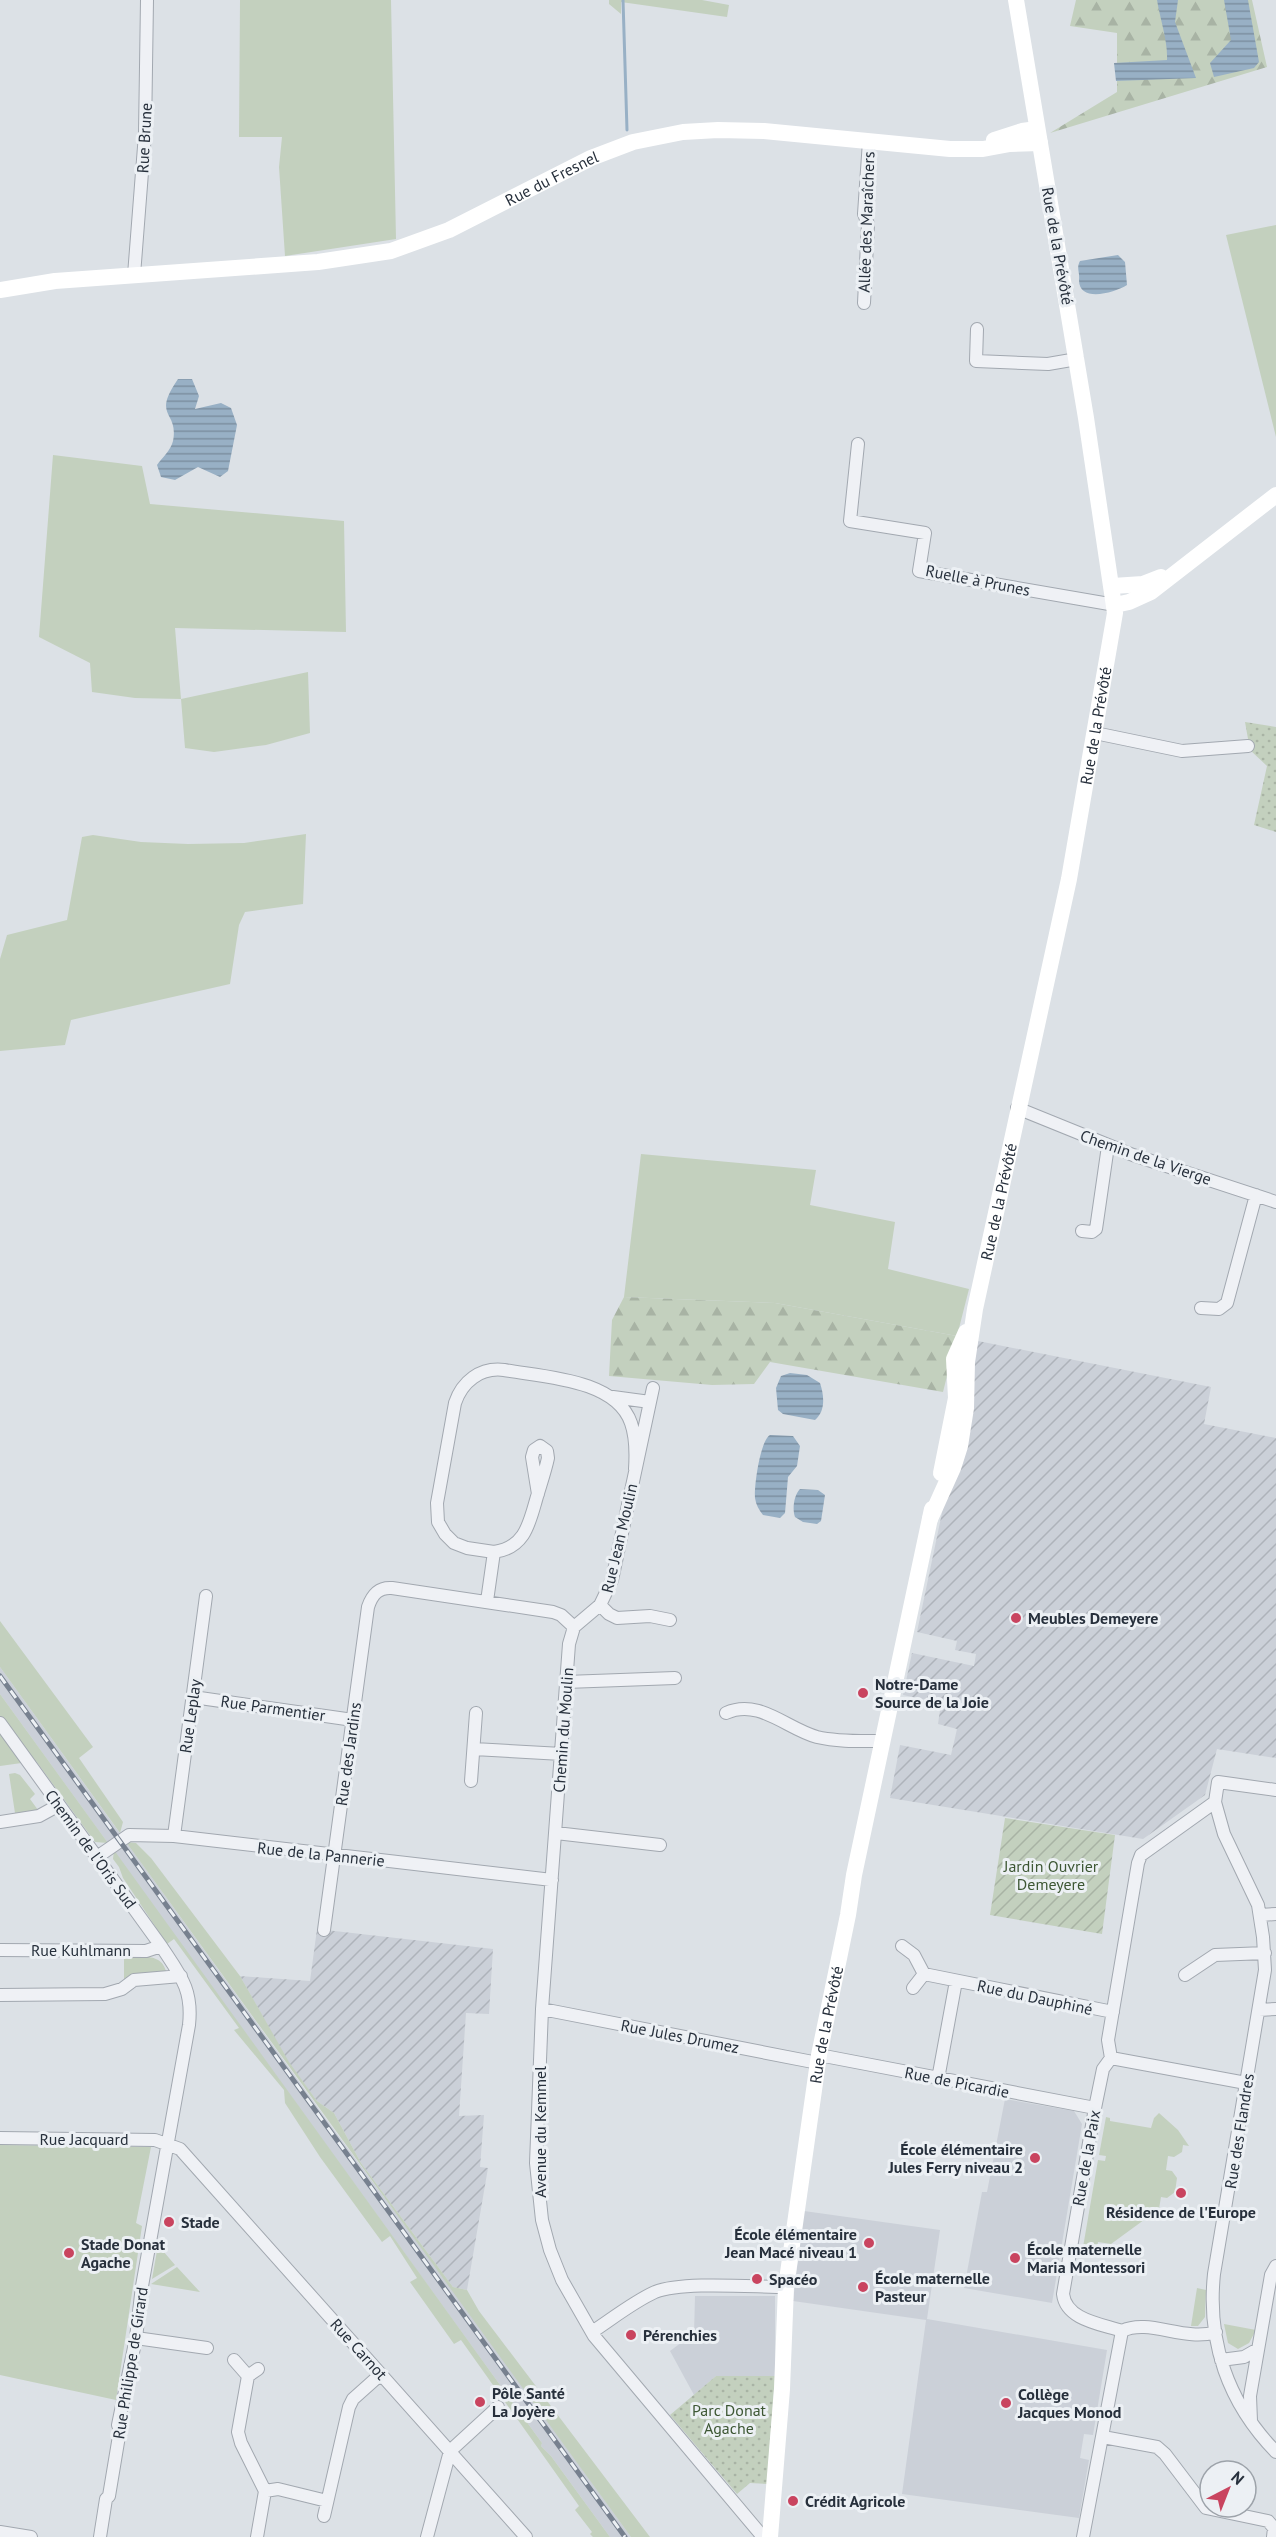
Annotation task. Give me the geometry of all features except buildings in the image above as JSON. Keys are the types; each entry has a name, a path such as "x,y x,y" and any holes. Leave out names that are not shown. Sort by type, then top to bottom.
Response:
{"street":[{"name":"Rue Brune","path":"134,275 145,134 147,0"},
{"name":"Rue de la Prévôté","path":"770,2537 782,2394 786,2286 819,2059 854,1875 956,1400 954,1365 956,1353 975,1309 1017,1108 1029,1072 1069,879 1114,623 1113,585 1016,0"},
{"name":"Rue du Fresnel","path":"0,290 41,282 318,262 392,251 449,230 591,158 633,142 669,134 706,130 750,131 950,148 977,148 1039,137"},
{"name":"Allée des Maraîchers","path":"864,303 868,224 864,214 869,141"},
{"path":"977,329 976,361 1048,364 1077,359"},
{"name":"Ruelle à Prunes","path":"858,444 850,521 925,533 919,571 1115,605"},
{"path":"1115,605 1137,599 1151,592 1276,495"},
{"path":"1113,585 1151,582 1218,539"},
{"path":"1095,733 1182,751 1248,746"},
{"name":"Chemin de la Vierge","path":"1017,1108 1108,1146 1276,1202"},
{"path":"1082,1231 1096,1229 1108,1146"},
{"path":"1201,1308 1219,1309 1227,1304 1256,1195"},
{"name":"Rue Jean Moulin","path":"494,1552 466,1548 454,1543 445,1534 436,1515 455,1403 463,1387 477,1375 497,1369 583,1384 612,1397 650,1402"},
{"name":"Rue Jean Moulin","path":"600,1605 612,1580 653,1388"},
{"name":"Rue Jean Moulin","path":"612,1397 622,1407 632,1424 635,1469"},
{"path":"538,1494 525,1534 512,1546 494,1552 487,1601 557,1613 574,1627 600,1605 617,1618 650,1616 670,1620"},
{"name":"Rue des Jardins","path":"324,1930 368,1607 376,1592 388,1588 487,1601"},
{"name":"Rue Leplay","path":"174,1836 206,1596"},
{"name":"Chemin du Moulin","path":"556,1833 566,1682 570,1637 574,1627"},
{"path":"566,1682 675,1678"},
{"name":"Rue Parmentier","path":"193,1697 353,1720"},
{"path":"726,1713 746,1708 766,1714 799,1731 819,1737 882,1741"},
{"path":"471,1781 476,1713"},
{"name":"Chemin de l'Oris Sud","path":"0,1724 181,1976"},
{"path":"474,1749 562,1754"},
{"path":"1215,1802 1218,1782 1276,1790"},
{"name":"Rue des Flandres","path":"1215,1802 1224,1834 1255,1898 1260,1915 1264,1953 1264,1980 1214,2274 1216,2332 1221,2360 1233,2395 1276,2452"},
{"name":"Rue de la Paix","path":"1122,2331 1076,2315 1068,2308 1063,2298 1095,2108 1103,2069 1111,2058 1108,2040 1140,1858 1147,1849 1215,1802"},
{"path":"0,1822 39,1816 59,1805"},
{"path":"556,1833 660,1845"},
{"name":"Avenue du Kemmel","path":"556,1833 542,2009 536,2163 540,2208 550,2250 572,2300 592,2332 763,2537"},
{"name":"Rue de la Pannerie","path":"97,1857 129,1835 174,1836 552,1880"},
{"path":"1260,1915 1276,1914"},
{"name":"Rue Kuhlmann","path":"0,1950 146,1951 161,1946"},
{"path":"902,1946 914,1955 924,1974 913,1988"},
{"path":"1185,1975 1215,1955 1264,1953"},
{"name":"Rue du Dauphiné","path":"924,1974 1113,2012"},
{"path":"0,1995 115,1993 134,1980 181,1976"},
{"name":"Rue Philippe de Girard","path":"100,2537 106,2499 109,2496 120,2430 118,2425 191,2009 190,1998 181,1976"},
{"path":"938,2079 956,1981"},
{"name":"Rue Jules Drumez","path":"542,2009 819,2059"},
{"path":"1259,2010 1276,2009"},
{"path":"1111,2058 1246,2083"},
{"name":"Rue de Picardie","path":"819,2059 1095,2108"},
{"name":"Rue Jacquard","path":"0,2138 147,2139 168,2143"},
{"name":"Rue Carnot","path":"168,2143 180,2149 192,2161 526,2537"},
{"path":"164,2167 176,2159 192,2161"},
{"path":"1252,2422 1250,2396 1271,2275 1276,2266"},
{"path":"592,2332 646,2297 667,2289 688,2286 786,2286"},
{"path":"1083,2537 1122,2331 1139,2326 1196,2336 1216,2332"},
{"path":"135,2338 207,2348"},
{"path":"1221,2360 1244,2357 1258,2349"},
{"path":"1244,2357 1255,2366"},
{"path":"234,2360 253,2373 238,2433 265,2491 257,2537"},
{"path":"324,2516 349,2407 353,2399 381,2374"},
{"path":"427,2537 450,2451 498,2407"},
{"path":"1103,2437 1157,2448 1165,2454 1206,2508 1268,2521 1274,2528 1273,2537"},
{"path":"265,2491 278,2488 327,2501"},
{"path":"0,2532 31,2537"}],"shaded area":[{"path":"978,1341 1211,1387 1204,1424 1276,1438 1276,1758 1217,1749 1205,1795 1143,1839 890,1798 900,1745 951,1755 957,1729 938,1724 941,1703 903,1695 912,1653 974,1666 976,1654 955,1650 957,1641 917,1632"},
{"path":"0,1667 631,2537 610,2537 551,2456 541,2446 542,2443 0,1694"},
{"path":"317,1929 493,1949 489,2014 466,2013 459,2116 484,2115 480,2167 488,2168 467,2290 453,2287 361,2163 334,2113 317,2101 288,2062 240,1976 310,1981"},
{"path":"1005,2099 1074,2111 1082,2124 1052,2303 964,2288 982,2192 987,2192"},
{"name":"Collège Jacques Monod","path":"804,2211 940,2230 927,2319 1107,2350 1093,2435 1084,2434 1080,2458 1089,2460 1079,2518 902,2494 926,2320 793,2301"},
{"path":"695,2296 775,2296 775,2376 716,2376 694,2395 670,2351 694,2335"}],"green space":[{"path":"240,0 391,0 396,239 285,256 279,167 282,137 239,137"},
{"path":"609,0 702,0 729,5 727,17 621,2 621,14 609,4"},
{"path":"1076,0 1252,0 1267,67 1050,133 1117,92 1117,33 1070,26"},
{"path":"1276,225 1276,437 1226,235"},
{"path":"53,455 142,466 150,504 344,521 346,632 175,628 181,699 135,698 92,692 90,663 39,637"},
{"path":"308,672 310,733 266,745 214,752 185,748 181,699"},
{"path":"1245,722 1276,727 1276,832 1254,825 1267,766 1250,750"},
{"path":"306,834 303,904 245,912 239,925 230,984 71,1020 65,1045 0,1051 0,959 7,935 67,920 82,837 93,835 141,842 188,844 244,843"},
{"path":"641,1154 816,1170 810,1205 895,1222 888,1269 969,1289 957,1336 775,1303 624,1297"},
{"path":"624,1297 775,1303 957,1336 943,1392 770,1362 754,1384 712,1385 609,1376 612,1320"},
{"path":"0,1621 93,1747 79,1758 123,1822 120,1833 0,1667"},
{"path":"0,1694 108,1843 95,1842 36,1761 0,1766"},
{"path":"9,1774 20,1775 35,1794 30,1799 38,1810 15,1813"},
{"name":"Jardin Ouvrier Demeyere","path":"1005,1818 1115,1835 1102,1934 990,1915"},
{"path":"126,1842 136,1843 151,1858 240,1976 289,2062 317,2101 334,2113 361,2163 453,2287 467,2290 479,2311 650,2537 631,2537"},
{"path":"114,1850 542,2443 541,2446 551,2456 610,2537 593,2537 590,2534 592,2532 575,2510 579,2506 461,2340 454,2344 410,2282 417,2278 390,2236 382,2242 320,2157 285,2103 284,2090 234,2030 239,2028 174,1939 167,1944 123,1878 113,1859"},
{"path":"124,1957 154,1958 163,1965 166,1971 124,1980"},
{"path":"1159,2113 1178,2130 1189,2146 1183,2145 1182,2152 1174,2157 1168,2156 1166,2170 1172,2171 1177,2178 1175,2192 1167,2198 1161,2197 1159,2209 1111,2244 1098,2242 1097,2248 1089,2254 1082,2253 1098,2160 1105,2161 1106,2156 1099,2155 1106,2117 1110,2118 1110,2121 1151,2128 1154,2118"},
{"name":"Stade Donat Agache","path":"0,2145 151,2147 136,2223 142,2226 116,2400 0,2375"},
{"path":"158,2245 175,2265 152,2279"},
{"path":"177,2267 200,2292 151,2284"},
{"path":"1197,2288 1206,2290 1205,2317 1198,2326 1191,2326"},
{"path":"1224,2324 1256,2330 1249,2343 1238,2349 1228,2343"},
{"name":"Parc Donat Agache","path":"716,2376 775,2376 767,2484 750,2483 737,2494 670,2415"}],"water":[{"path":"1157,0 1178,0 1175,22 1196,78 1116,81 1114,63 1167,60"},
{"path":"1224,0 1248,0 1259,62 1254,68 1214,77 1210,63 1231,40"},
{"path":"1118,255 1125,262 1127,285 1106,293 1085,292 1079,280 1080,261"},
{"path":"178,379 192,379 199,396 195,409 221,403 231,408 237,425 228,471 220,477 198,467 175,480 161,477 157,465 170,448 174,431 166,408 167,401"},
{"path":"790,1373 807,1375 820,1383 822,1408 815,1420 783,1414 778,1410 776,1388 781,1376"},
{"path":"770,1435 793,1436 800,1446 797,1466 788,1477 785,1513 780,1518 763,1515 755,1498 761,1454 766,1439"},
{"path":"800,1489 818,1490 825,1495 821,1521 817,1524 803,1522 795,1517 794,1502"}],"waterway":[{"path":"623,0 627,130"}],"railway":[{"path":"0,1676 625,2537"}],"place":[{"name":"Meubles Demeyere","path":"1016,1618"},
{"name":"Notre-Dame Source de la Joie","path":"863,1693"},
{"name":"École élémentaire Jules Ferry niveau 2","path":"1035,2158"},
{"name":"Résidence de l'Europe","path":"1181,2193"},
{"name":"Stade","path":"169,2222"},
{"name":"École élémentaire Jean Macé niveau 1","path":"869,2243"},
{"name":"Stade Donat Agache","path":"69,2253"},
{"name":"École maternelle Maria Montessori","path":"1015,2258"},
{"name":"Spacéo","path":"757,2279"},
{"name":"École maternelle Pasteur","path":"863,2287"},
{"name":"Pérenchies","path":"631,2335"},
{"name":"Pôle Santé La Joyère","path":"480,2402"},
{"name":"Collège Jacques Monod","path":"1006,2403"},
{"name":"Crédit Agricole","path":"793,2501"}]}
